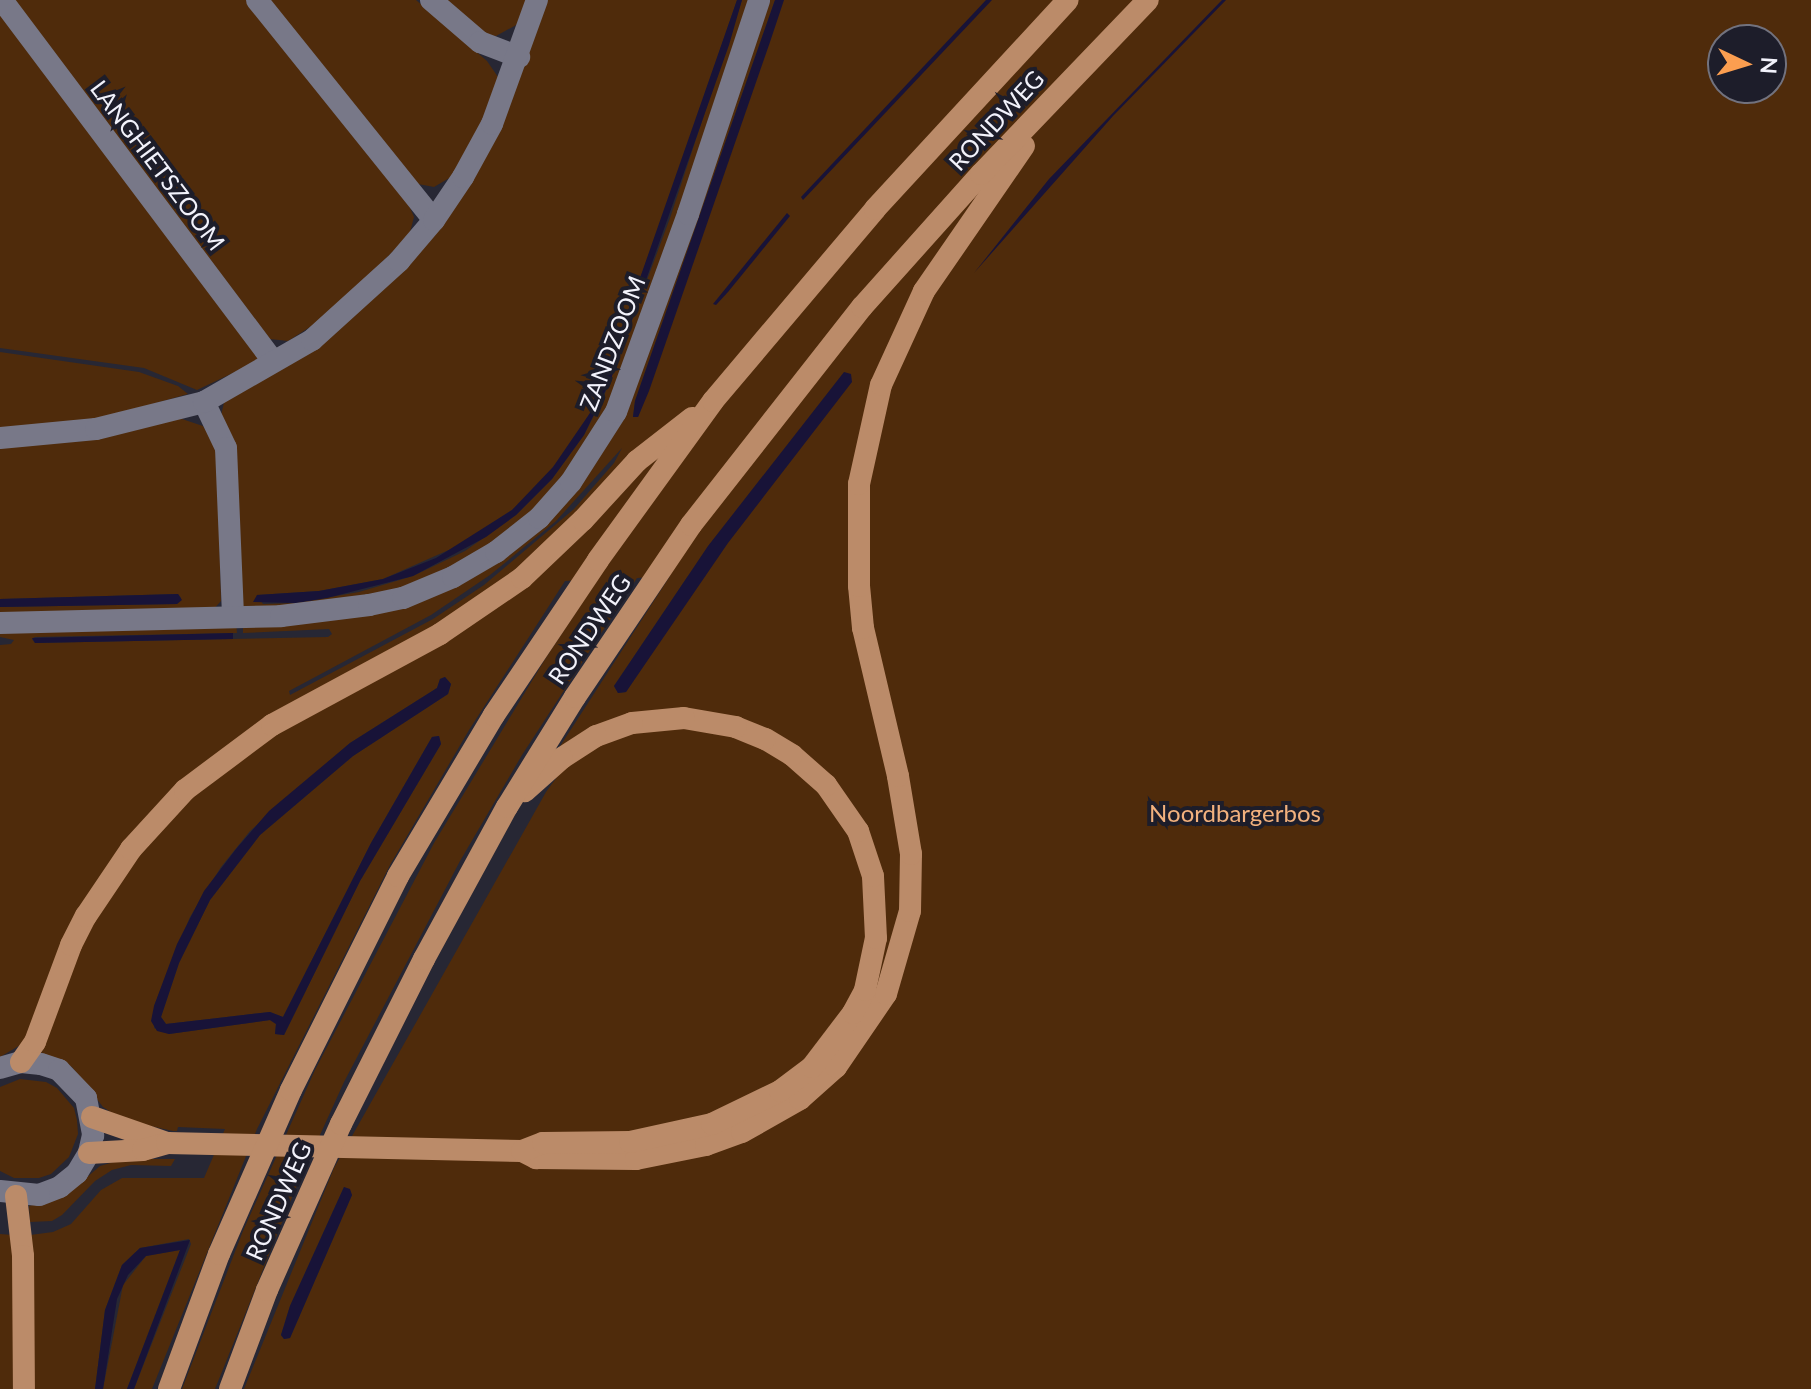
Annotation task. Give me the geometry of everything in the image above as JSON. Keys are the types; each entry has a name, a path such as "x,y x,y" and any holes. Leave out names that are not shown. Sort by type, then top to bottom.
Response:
{"main road":[{"name":"RONDWEG","path":"169,1389 219,1254 291,1090 398,876 548,631 713,401 875,209 1068,0"},
{"name":"RONDWEG","path":"230,1389 267,1290 341,1124 424,959 507,807 631,612 777,412 862,307 1076,73 1148,0"},
{"path":"89,1153 143,1150 176,1144 533,1150 636,1159 706,1145 742,1132 800,1099 836,1067 886,994 910,911 911,854 898,776 863,628 859,586 859,484 881,385 924,291 1076,73"},
{"path":"11,1065 35,1042 66,957 86,916 131,849 185,790 272,725 440,634 522,578 583,520 637,461 713,401"},
{"path":"507,807 562,758 596,736 632,723 684,718 736,727 792,755 826,785 858,831 873,876 877,906 872,964 853,1013 812,1067 780,1091 712,1124 675,1135 533,1150"},
{"path":"92,1117 176,1144"},
{"path":"8,1193 23,1256 24,1389"}],"street":[{"name":"LANGHIETSZOOM","path":"2,0 273,361"},
{"path":"257,0 434,220"},
{"path":"431,0 480,42 519,57"},
{"path":"0,438 96,429 204,402 312,340 359,300 434,220 492,124 519,57 537,0"},
{"name":"ZANDZOOM","path":"0,623 327,613 403,598 453,577 496,552 539,518 571,482 616,412 759,0"},
{"path":"204,402 226,448 233,617"},
{"path":"8,1193 39,1195 60,1187 77,1173 89,1153 93,1135 86,1098 59,1070 11,1065"}],"green space":[{"path":"12,0 246,0 407,201 414,217 409,236 324,318 288,341 270,339"},
{"path":"269,0 416,0 487,61 498,77 484,120 451,177 434,187 418,184"},
{"path":"443,0 528,0 518,24 496,36 488,35"},
{"path":"546,0 737,0 670,197 592,410 572,444 534,491 460,545 383,579 319,591 257,595 263,604 296,603 359,592 413,576 465,551 516,515 552,479 584,435 604,396 670,218 742,0 753,0 612,402 553,493 495,544 397,593 247,611 239,600 220,420 225,398 347,322 414,257 512,99"},
{"name":"Noordbargerbos","path":"766,0 775,0 635,401 633,417 638,417 642,407 781,0 1811,0 1811,1389 244,1389 334,1168 546,792 565,766 600,742 611,724 590,731 557,751 670,576 637,578 522,755 460,861 344,1082 295,1190 215,1389 182,1389 243,1231 315,1070 434,843 547,656 598,579 565,581 469,730 390,865 257,1129 152,1389 134,1389 191,1244 189,1239 140,1248 122,1265 105,1310 95,1389 31,1389 30,1235 53,1232 71,1224 101,1190 122,1178 204,1178 225,1129 178,1127 177,1131 173,1131 123,1120 103,1107 72,1067 41,1054 69,968 109,892 145,841 216,771 297,718 430,647 505,598 526,582 545,550 594,498 540,551 466,608 267,718 178,786 128,840 97,883 55,963 32,1029 22,1044 0,1057 0,645 11,644 14,640 0,637 0,629 236,622 237,633 35,637 32,639 35,643 328,637 332,634 329,629 243,633 243,622 338,619 390,607 462,579 522,541 562,502 605,443 628,398","holes":["622,448 614,463 574,509 484,585 433,619 290,695 289,691 431,615 490,575 556,521","704,575 626,692 618,693 614,686 688,576","445,677 451,684 448,694 353,756 260,835 210,900 179,963 161,1017 166,1024 270,1012 283,1017 371,843 432,737 439,736 441,744 360,881 284,1035 275,1034 276,1024 270,1020 169,1034 154,1028 154,1006 190,917 221,867 250,831 350,743 437,688 440,679","344,1187 352,1195 290,1338 284,1339 281,1335 290,1306"]},
{"path":"0,13 260,360 197,390 144,368 0,348"},
{"path":"0,352 139,372 178,386 188,394 92,421 0,430"},
{"path":"176,417 203,426 217,448 221,601 211,612 0,617 0,607 177,604 181,598 178,594 0,599 0,448 83,441"},
{"path":"20,1079 46,1082 57,1088 74,1108 77,1120 78,1134 69,1157 51,1174 39,1178 14,1178 0,1171 0,1087"},
{"path":"124,1159 175,1159 171,1166 131,1165 112,1170 95,1181 62,1215 52,1221 30,1222 29,1206 65,1196 100,1166"},
{"path":"0,1234 13,1235 17,1389 0,1389"},
{"path":"180,1250 127,1389 103,1389 123,1285 146,1256"}],"shaded area":[{"path":"737,0 742,0 729,45 611,379 584,435 552,479 516,515 486,537 413,576 327,598 296,603 253,602 257,595 319,591 383,579 436,558 512,510 553,467 592,410 603,384"},
{"path":"775,0 784,0 649,391 638,417 633,417 635,401"},
{"path":"986,0 992,0 803,200 801,197"},
{"path":"1222,0 1226,0 1113,116 974,273 1049,179"},
{"path":"787,213 790,216 728,292 716,305 713,304"},
{"path":"844,372 851,374 852,382 728,543 626,692 618,693 614,686 708,546"},
{"path":"178,594 182,600 177,604 0,607 0,599"},
{"path":"233,633 233,639 35,643 32,638"},
{"path":"445,677 451,684 448,694 353,756 260,835 210,900 179,963 161,1017 166,1024 270,1012 283,1017 371,843 432,737 439,736 441,744 360,881 284,1035 275,1034 276,1024 270,1020 169,1034 157,1031 151,1021 154,1006 177,944 204,891 236,849 269,811 350,743 437,688 440,679"},
{"path":"344,1187 350,1189 352,1195 290,1338 284,1339 281,1335 290,1306"},
{"path":"190,1240 134,1389 127,1389 180,1250 146,1256 128,1275 117,1299 103,1389 95,1389 105,1310 122,1265 140,1248"}]}
